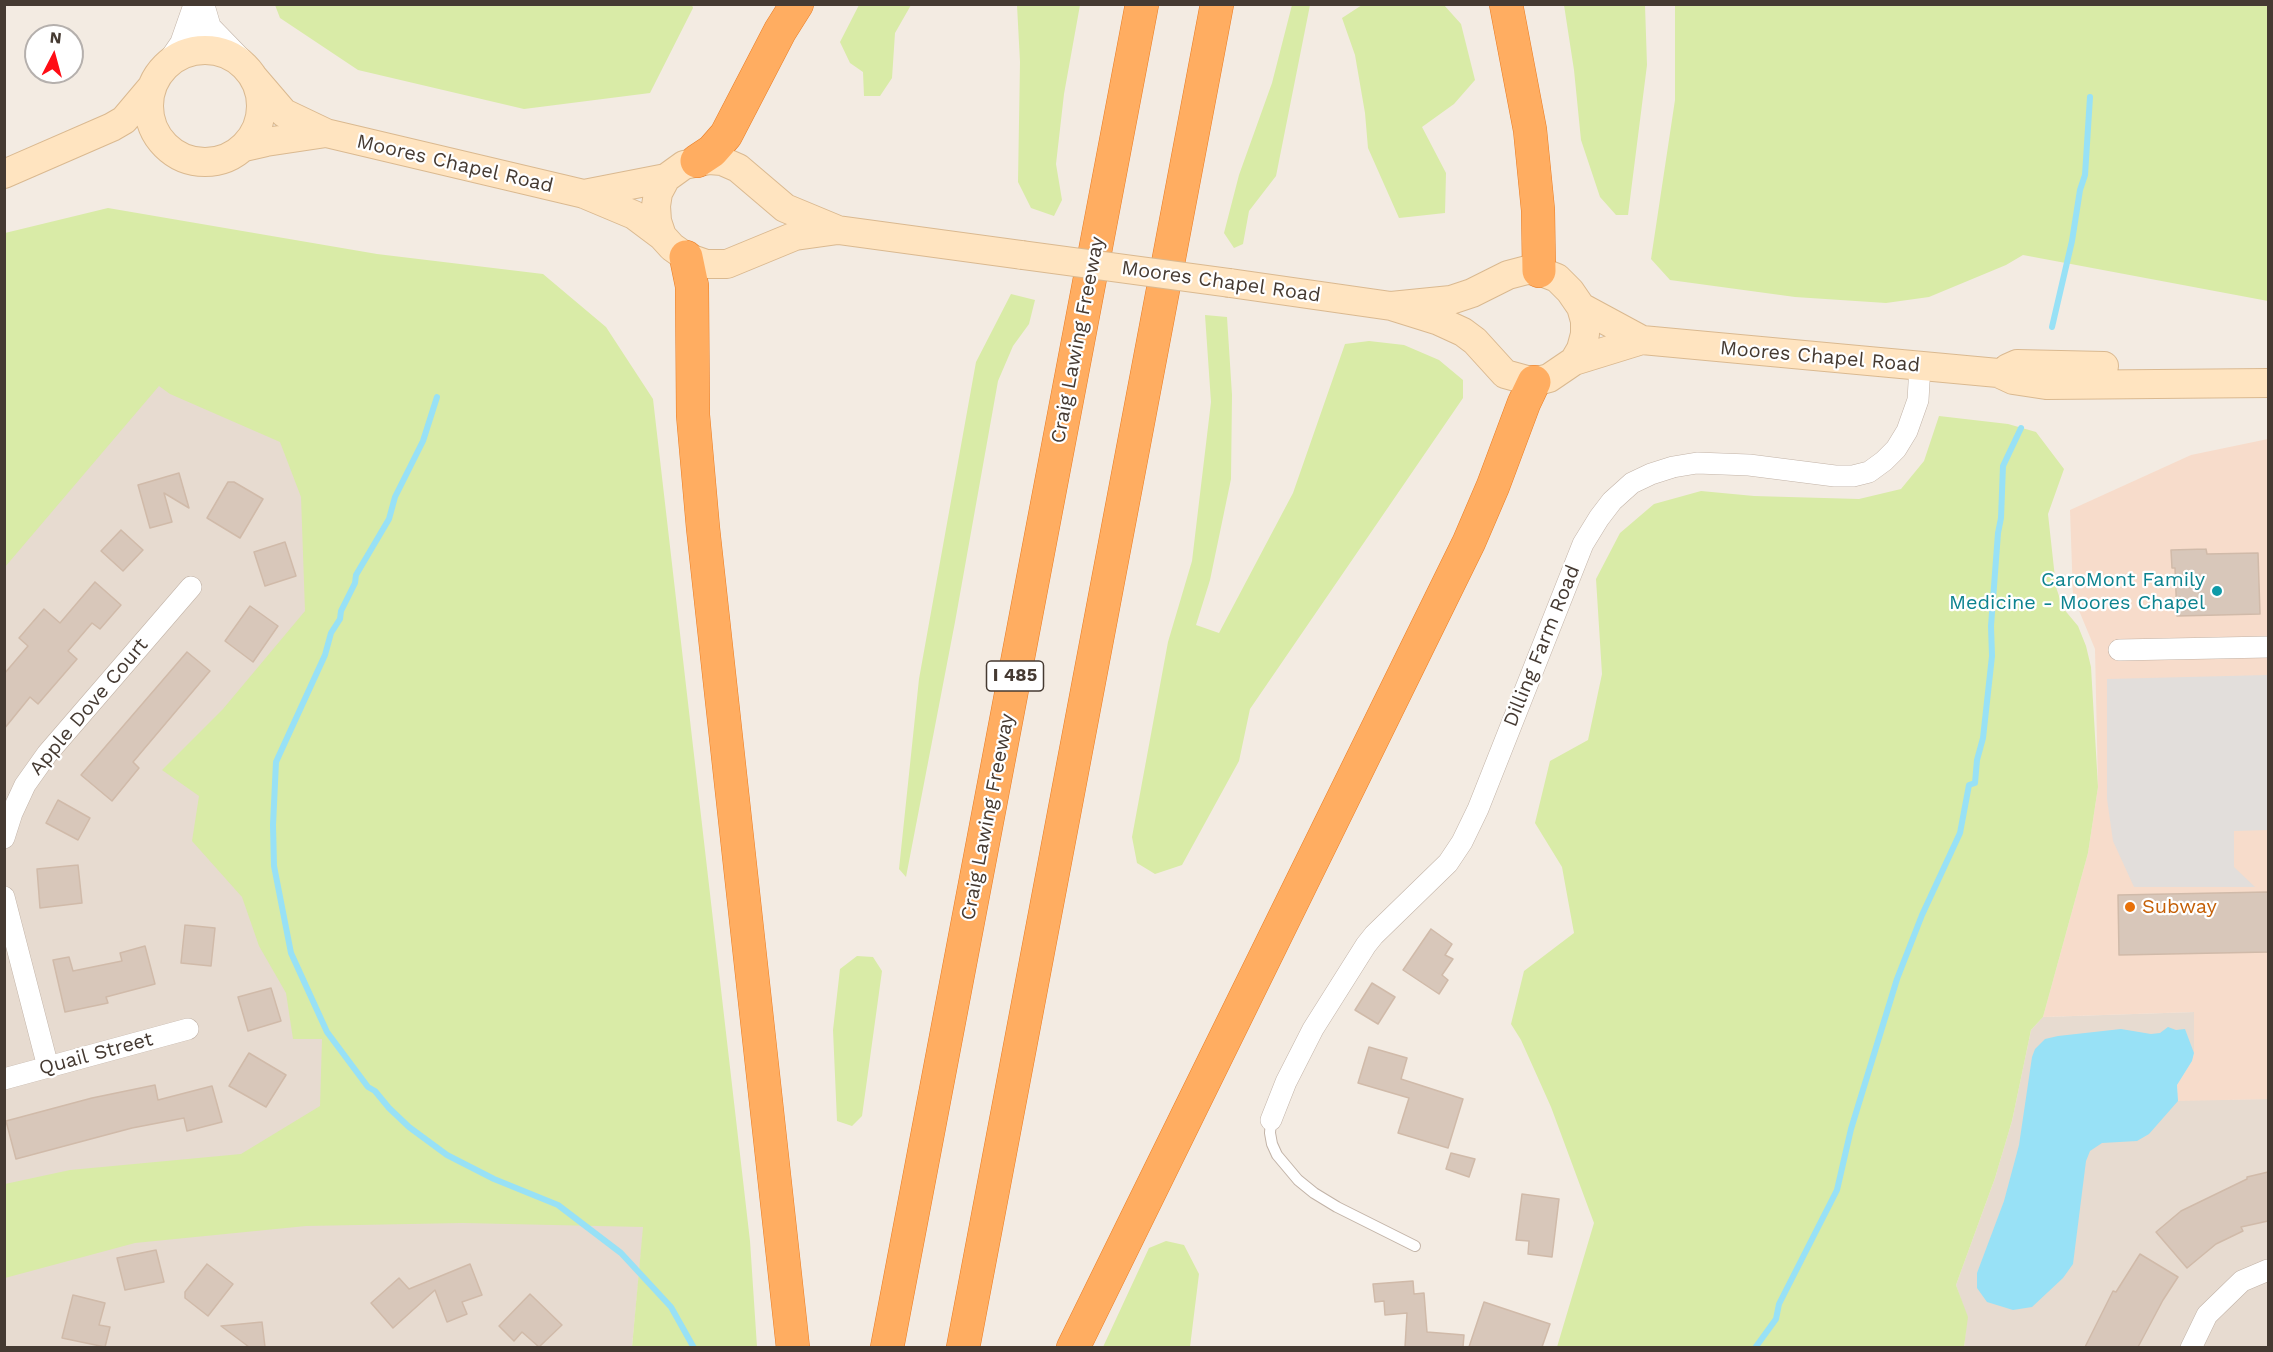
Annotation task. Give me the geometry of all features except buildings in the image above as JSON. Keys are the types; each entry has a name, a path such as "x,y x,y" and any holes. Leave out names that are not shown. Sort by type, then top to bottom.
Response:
{"highway":[{"path":"697,161 712,151 726,135 796,4"},
{"name":"Craig Lawing Freeway","path":"887,1347 1142,4"},
{"path":"963,1347 1217,4"},
{"path":"1506,4 1530,130 1538,210 1539,271"},
{"path":"674,246 692,286 693,415 703,528 793,1347"},
{"path":"1073,1347 1469,542 1534,382"}],"main road":[{"path":"4,174 98,135 124,120 151,88 159,72 172,60 189,52 208,50 226,54 248,71 261,95 261,114 255,132 244,147 228,157 210,162 191,161 136,139 98,135"},
{"name":"Moores Chapel Road","path":"248,71 284,113 326,133 584,194 634,215 674,246 706,264 727,264 795,236 838,230"},
{"path":"151,88 148,106 152,124 160,140 173,153"},
{"name":"Moores Chapel Road","path":"244,147 326,133"},
{"name":"Moores Chapel Road","path":"584,194 666,178 684,165 697,161 722,161 738,168 785,208 838,230 1390,306 1439,321 1463,332 1475,341 1505,374 1534,382 1548,378 1574,361 1641,340 1998,373 2013,380 2055,386 2268,383"},
{"path":"666,178 658,193 657,220 674,246"},
{"name":"Moores Chapel Road","path":"1390,306 1451,300 1472,293 1508,275 1527,270 1539,271 1557,278 1581,307 1641,340"},
{"path":"1574,361 1581,349 1585,334 1585,321 1581,307"},
{"name":"Moores Chapel Road","path":"1998,373 2017,364 2268,366"}],"street":[{"path":"172,60 183,44 199,4"},
{"path":"199,4 208,28 248,71"},
{"name":"Dilling Farm Road","path":"1271,1120 1286,1082 1313,1029 1366,945 1448,863 1462,843 1478,809 1583,544 1612,501 1632,483 1651,474 1696,463 1749,465 1834,476 1853,476 1869,472 1896,449 1907,431 1918,400 1920,366"},
{"name":"Apple Dove Court","path":"4,838 25,785 47,754 191,587"},
{"path":"2119,650 2268,647"},
{"path":"4,897 48,1067"},
{"name":"Quail Street","path":"4,1079 188,1029"},
{"path":"2191,1347 2207,1315 2242,1281 2268,1270"}],"lane":[{"path":"1271,1120 1272,1144 1277,1155 1298,1180 1337,1207 1415,1246"}],"shaded area":[{"path":"5,283 250,301 674,914 632,1347 5,1348"},
{"path":"2268,439 2268,1099 2178,1101 2177,1085 2192,1061 2194,1053 2194,1012 2043,1017 2088,853 2098,787 2095,649 2073,596 2070,510 2191,455"},
{"path":"2268,675 2268,830 2234,831 2234,867 2255,887 2134,887 2113,841 2107,799 2107,679"},
{"path":"2194,1012 2194,1053 2192,1061 2177,1085 2178,1100 2268,1099 2268,1347 1964,1347 1967,1317 1956,1285 1995,1178 2012,1121 2031,1030 2043,1017"}],"green space":[{"path":"275,5 692,5 693,8 650,93 524,109 358,70 280,18"},
{"path":"859,5 911,5 895,33 892,78 880,96 864,96 863,72 850,63 840,42"},
{"path":"1017,5 1080,5 1064,94 1056,164 1062,200 1054,216 1031,208 1018,182 1020,62"},
{"path":"1292,5 1310,5 1276,176 1249,211 1243,244 1234,248 1224,233 1239,175 1272,83"},
{"path":"1362,5 1444,5 1461,24 1475,80 1454,104 1422,127 1446,173 1445,213 1399,218 1368,148 1365,113 1355,55 1342,18"},
{"path":"1564,5 1645,5 1647,65 1628,215 1616,215 1600,197 1581,140 1574,70"},
{"path":"1675,5 2268,5 2268,301 2023,255 2006,265 1929,297 1886,303 1795,297 1670,280 1651,259 1675,100"},
{"path":"108,208 377,254 543,274 606,327 653,399 750,1241 757,1347 632,1347 643,1227 463,1223 306,1226 135,1243 5,1278 5,1184 70,1170 241,1154 320,1106 322,1039 293,1039 286,993 259,946 242,897 192,841 199,796 162,770 223,709 305,611 301,497 280,442 170,394 159,386 5,567 5,233"},
{"path":"1011,294 1035,300 1029,324 1013,346 998,381 906,877 899,869 919,679 976,362"},
{"path":"1205,315 1227,317 1232,395 1231,479 1210,580 1196,625 1219,633 1293,493 1345,344 1369,341 1404,345 1439,360 1463,380 1463,398 1250,709 1239,761 1182,865 1155,874 1137,863 1132,837 1168,642 1192,561 1211,402"},
{"path":"1939,416 2008,424 2036,432 2064,469 2048,514 2056,587 2063,608 2078,626 2091,667 2098,787 2088,853 2043,1017 2031,1030 2012,1121 1995,1178 1956,1285 1968,1317 1964,1347 1557,1347 1594,1223 1551,1107 1521,1040 1511,1024 1524,971 1574,933 1562,867 1535,823 1550,761 1588,740 1602,674 1596,579 1620,533 1654,504 1701,491 1754,496 1859,499 1901,489 1924,461"},
{"path":"857,956 873,957 882,971 862,1116 852,1126 837,1121 833,1030 840,969"},
{"path":"1166,1241 1184,1245 1199,1274 1190,1347 1103,1347 1149,1248"}],"water":[{"path":"2168,1027 2176,1030 2185,1029 2194,1053 2192,1061 2177,1085 2178,1101 2149,1134 2137,1141 2102,1143 2090,1151 2086,1161 2073,1264 2063,1278 2032,1307 2013,1310 1987,1302 1977,1288 1977,1273 2004,1201 2019,1145 2035,1049 2045,1039 2058,1036 2121,1029 2151,1034 2160,1033"}],"waterway":[{"path":"2052,327 2085,175 2090,97"},
{"path":"437,397 423,441 395,497 389,519 356,575 340,619 331,633 325,655 276,762 274,866 291,953 327,1032 368,1087 375,1091 389,1108 409,1127 447,1155 494,1179 558,1205 621,1253 671,1307 694,1348"},
{"path":"1755,1348 1776,1319 1779,1304 1837,1190 1851,1129 1897,979 1922,915 1960,833 1969,785 1975,783 1977,760 1983,738 1992,656 1991,626 2001,518 2003,466 2021,428"}],"place":[{"name":"CaroMont Family Medicine - Moores Chapel","path":"2217,591"},
{"name":"Subway","path":"2130,907"}]}
